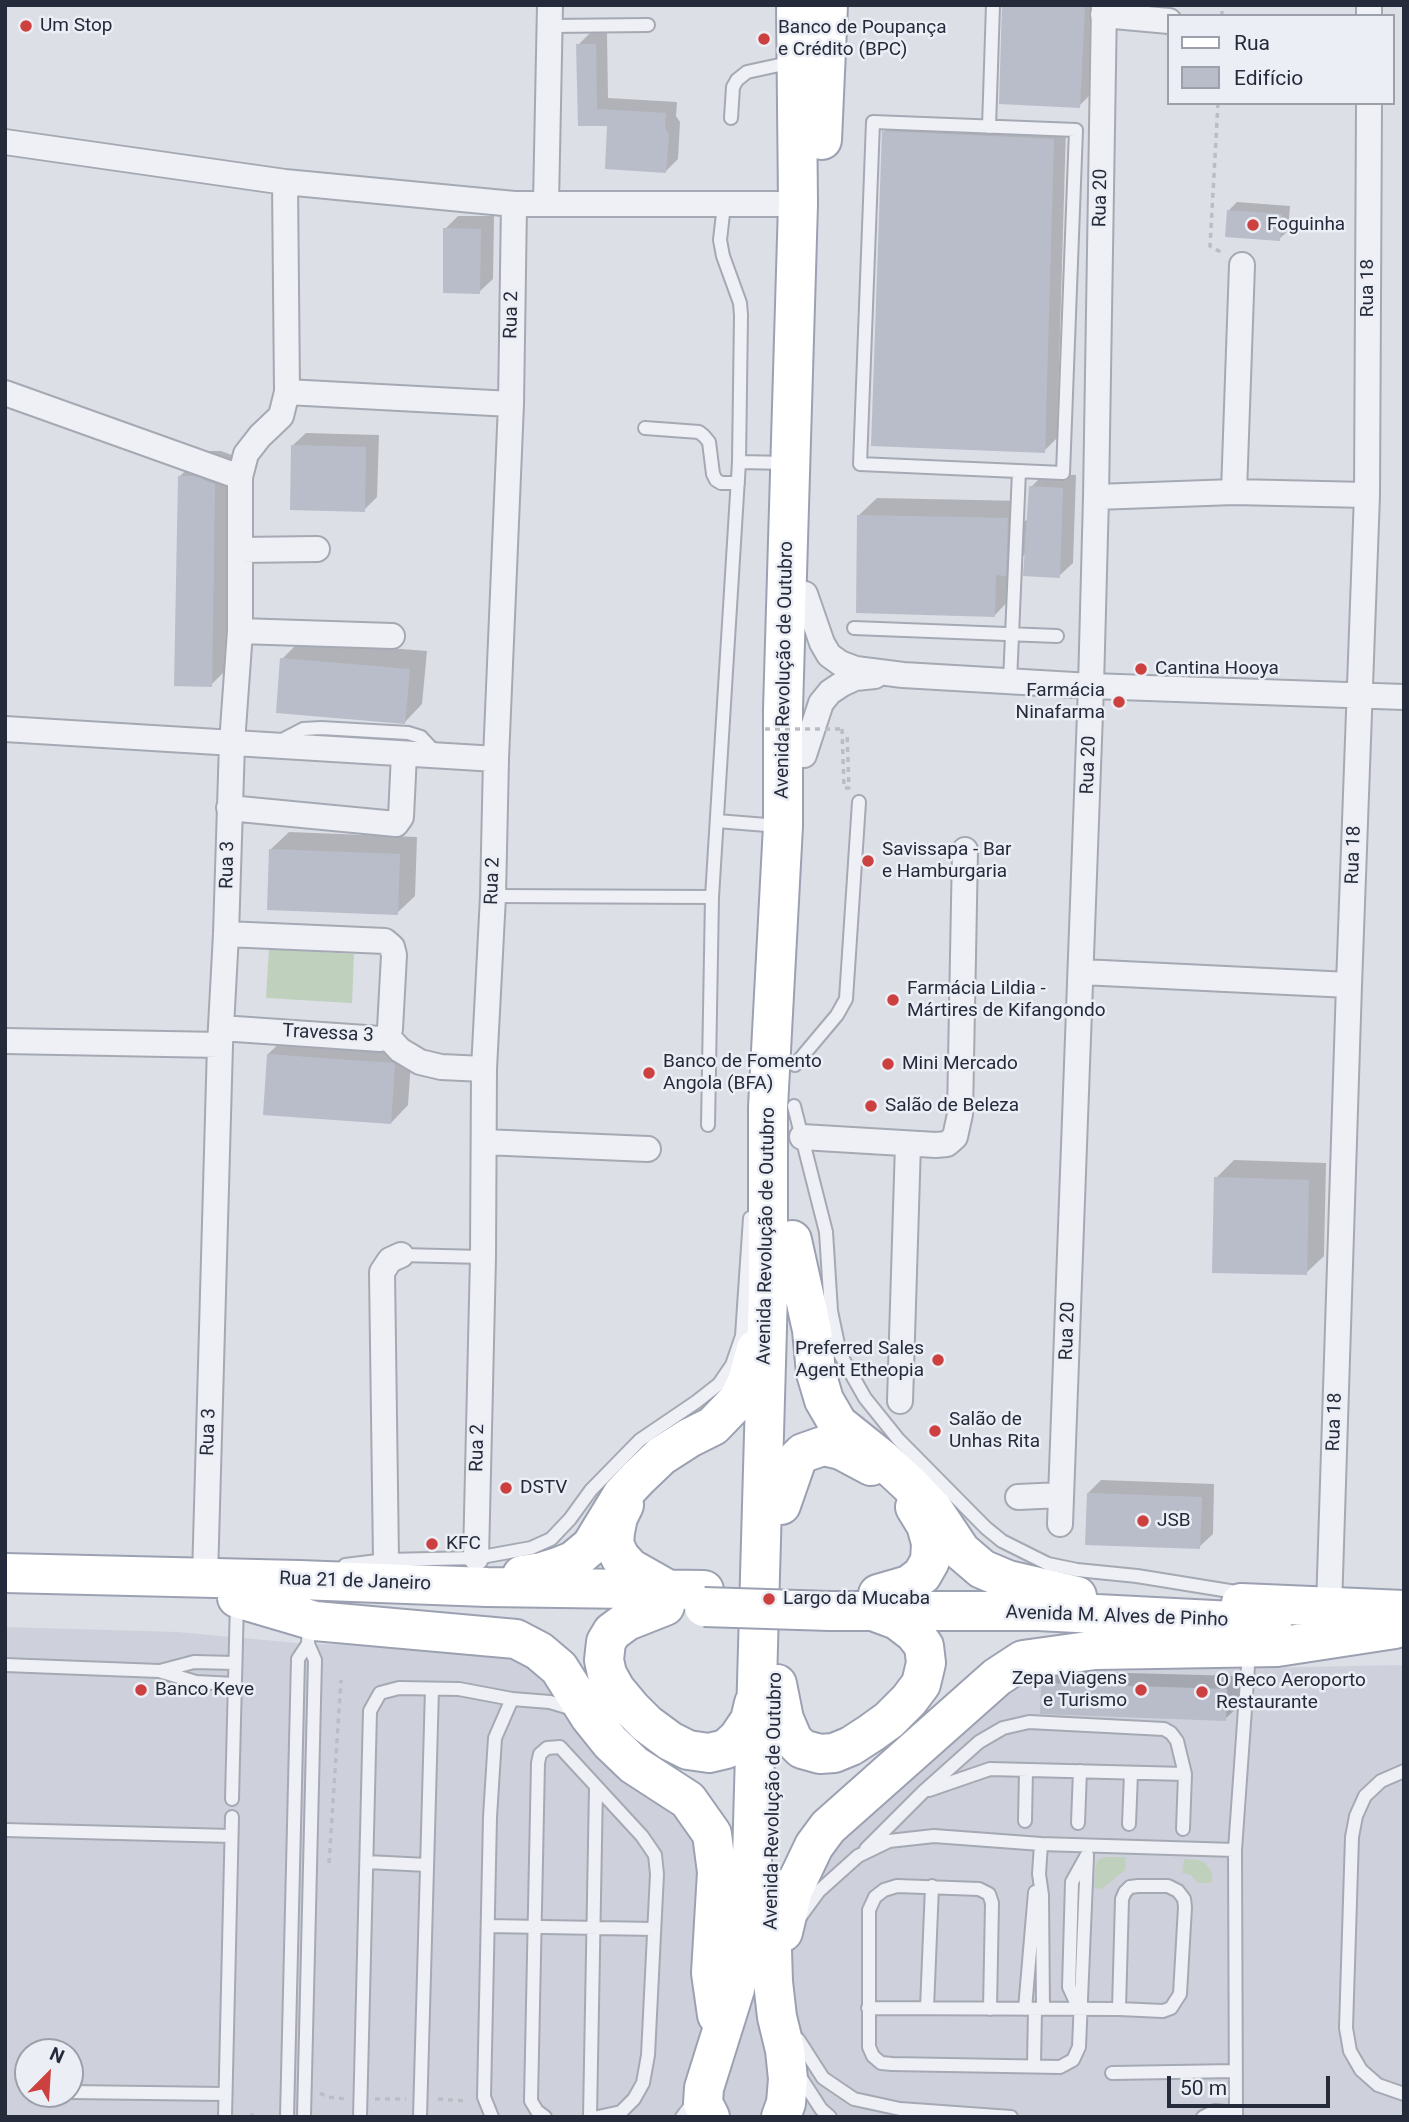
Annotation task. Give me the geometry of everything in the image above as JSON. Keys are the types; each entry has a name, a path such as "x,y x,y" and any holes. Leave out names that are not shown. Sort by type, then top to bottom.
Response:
{"main road":[{"name":"Avenida Revolução de Outubro","path":"772,1505 793,1240 788,1117 783,709 798,204 797,62 811,8"},
{"name":"Avenida Revolução de Outubro","path":"781,2117 785,2111 787,2095 783,2003 770,1896 768,1684 772,1505 768,1292 795,1065 804,755 811,8"},
{"path":"793,1240 811,1330 816,1373 824,1400 838,1424 912,1487 933,1509 961,1551 982,1569 1008,1580 1082,1597"},
{"path":"318,1572 511,1576 542,1572 573,1561 591,1546 622,1495 638,1478 661,1457 713,1426 738,1400 747,1382 768,1292"},
{"path":"685,1598 629,1568 614,1544 618,1517 626,1501 643,1480 699,1441 717,1439 737,1446 748,1460 772,1505"},
{"path":"768,1684 793,1740 802,1749 820,1754 834,1753 851,1746 889,1720 921,1684 926,1663 924,1646 914,1633 878,1604 922,1575 930,1561 932,1543 926,1525 912,1504 861,1459 841,1450 823,1447 803,1453 772,1505"},
{"name":"Rua 21 de Janeiro","path":"5,1573 205,1577 240,1589 318,1572 487,1587 685,1598"},
{"name":"Rua 21 de Janeiro","path":"5,1592 240,1589 685,1598"},
{"path":"240,1589 308,1631 516,1639 539,1651 559,1668 590,1717 610,1742 634,1765 688,1800 712,1834 717,1872 711,1973 720,2038"},
{"name":"Avenida M. Alves de Pinho","path":"878,1604 1082,1597 1329,1607 1401,1623"},
{"name":"Avenida M. Alves de Pinho","path":"685,1598 1401,1623"},
{"path":"685,1598 627,1621 612,1632 606,1642 604,1660 607,1674 616,1690 647,1724 688,1750 709,1753 726,1749 738,1738 750,1720 768,1684"},
{"path":"783,2003 793,1890 814,1846 828,1827 998,1677 1023,1660 1083,1651 1277,1647 1401,1623"},
{"name":"Avenida Revolução de Outubro","path":"710,2117 703,2103 704,2088 735,1989 751,1895 768,1684"}],"street":[{"path":"1104,10 1168,21"},
{"name":"Rua 20","path":"1060,1524 1082,972 1097,497 1104,10"},
{"path":"545,203 550,16"},
{"name":"Rua 18","path":"1329,1607 1367,495 1368,105"},
{"path":"5,142 285,182 514,204 798,204"},
{"path":"285,182 287,392 511,404"},
{"name":"Rua 2","path":"476,1558 484,1069 494,896 496,760 511,404 514,204"},
{"path":"1234,492 1242,265"},
{"name":"Rua 3","path":"205,1577 220,1036 232,743 240,632 240,477 246,454 281,416 287,392"},
{"path":"5,393 240,477"},
{"path":"1097,497 1234,492 1367,495"},
{"path":"240,550 317,550"},
{"path":"805,594 822,643 830,655 840,663 856,669 903,675 1091,687 1404,697"},
{"path":"240,632 392,636"},
{"path":"804,755 818,709 830,692 855,678 903,675"},
{"path":"5,729 496,760"},
{"path":"229,808 396,824 401,817 404,754"},
{"path":"788,1117 908,1144 947,1144 955,1137 958,1127 965,850"},
{"name":"Travessa 3","path":"5,1041 220,1036 380,1039 387,1036 390,1029 394,955 393,947 385,941 226,934"},
{"path":"1082,972 1349,985"},
{"path":"387,1036 400,1050 420,1062 441,1067 484,1069"},
{"path":"484,1142 648,1149"},
{"path":"900,1401 908,1144"},
{"path":"386,1560 382,1272 390,1260 401,1255"},
{"path":"1018,1497 1061,1495"}],"lane":[{"path":"989,127 993,5"},
{"path":"550,16 648,25"},
{"path":"731,118 733,86 737,80 747,72 797,62"},
{"path":"873,122 989,127 1076,130 1063,473 860,464 873,122"},
{"path":"708,1125 712,897 739,462 741,315 740,303 720,240 724,205"},
{"path":"645,428 699,432 709,442 716,480 721,483 738,483"},
{"path":"739,462 790,463"},
{"path":"1010,682 1019,471"},
{"path":"854,628 1057,636"},
{"path":"271,745 303,729 408,733 421,737 439,756"},
{"path":"795,1065 837,1015 846,999 859,802"},
{"path":"717,821 783,826"},
{"path":"494,896 712,897"},
{"path":"755,1178 788,1117"},
{"path":"788,1117 826,1232 831,1311 840,1354 865,1398 885,1424 986,1528 1002,1541 1048,1564 1329,1607"},
{"path":"318,1572 386,1560 476,1558 531,1548 551,1539 591,1490 640,1440 719,1384 732,1366 741,1336 752,1200"},
{"path":"401,1255 483,1257"},
{"path":"232,1799 235,1663 240,1589"},
{"path":"287,2117 298,1659 308,1631"},
{"path":"304,2117 315,1660 308,1631"},
{"path":"1203,2117 1215,2111 1236,2115 1235,1850 1249,1648"},
{"path":"159,1671 194,1662 235,1663"},
{"path":"5,1665 159,1671 196,1682 235,1684"},
{"path":"360,2117 370,1711 380,1693 399,1688 459,1689 512,1699 550,1702 590,1717"},
{"path":"420,2117 432,1689"},
{"path":"492,2117 484,2097 490,1817 495,1738 512,1699"},
{"path":"789,1943 803,1912 819,1891 979,1742 1003,1728 1029,1722 1164,1729 1171,1732 1177,1741 1185,1774 1183,1829"},
{"path":"545,2117 531,2101 538,1763 540,1754 547,1748 560,1747 642,1836 655,1856 657,1874 648,2055 643,2083 634,2099 621,2112 598,2117"},
{"path":"923,1792 990,1769 1185,1774"},
{"path":"1025,1821 1026,1770"},
{"path":"1078,1822 1080,1771"},
{"path":"1404,1771 1381,1781 1365,1797 1356,1816 1352,1837 1346,2028 1350,2051 1361,2070 1378,2085 1404,2094"},
{"path":"1129,1824 1131,1773"},
{"path":"590,2117 596,1787"},
{"path":"225,2117 232,1817"},
{"path":"5,1830 231,1836"},
{"path":"858,1856 889,1840 934,1836 1041,1844 1087,1851 1235,1850"},
{"path":"1034,2065 1033,1908 1041,1844"},
{"path":"990,2008 992,1903 989,1894 979,1889 897,1886 884,1889 875,1897 869,1910 869,2047 873,2056 881,2063 1060,2067 1073,2060 1079,2046 1080,2009 1069,1987 1072,1882 1087,1851"},
{"path":"367,1862 427,1865"},
{"path":"927,2008 932,1886"},
{"path":"868,2008 1163,2011 1171,2008 1180,1994 1185,1907 1184,1899 1178,1891 1168,1886 1130,1887 1122,1899 1119,2009"},
{"path":"488,1926 654,1929"},
{"path":"783,2003 807,2089 830,2117"},
{"path":"783,2003 801,2047 823,2078 854,2099 900,2109 1012,2117"},
{"path":"1112,2073 1236,2071"},
{"path":"681,2117 693,2103 706,2078"},
{"path":"84,2092 225,2094"}],"path":[{"path":"1218,105 1210,246 1235,258 1242,265"},
{"path":"765,729 842,729 844,788 849,788 848,732"}],"shaded area":[{"path":"5,1627 178,1632 308,1644 502,1646 548,1673 574,1728 603,1758 681,1813 708,1868 810,1879 821,1857 1023,1678 1053,1672 1404,1665 1404,2117 5,2117"}],"green space":[{"path":"269,949 354,954 352,1003 266,998"},
{"path":"1104,1857 1126,1857 1125,1870 1102,1889 1094,1888 1096,1864"},
{"path":"1184,1859 1205,1863 1212,1872 1212,1883 1198,1883 1191,1875 1182,1873"}],"building":[{"path":"1002,5 1085,5 1080,108 999,104"},
{"path":"576,44 596,44 597,109 666,113 665,128 669,134 666,173 605,169 607,126 578,126"},
{"path":"882,131 1054,139 1045,453 871,446"},
{"name":"Foguinha","path":"1227,210 1282,214 1280,241 1225,237"},
{"path":"443,228 481,229 480,294 443,293"},
{"path":"291,445 366,447 365,512 290,510"},
{"path":"178,476 194,476 215,484 212,687 174,686"},
{"path":"1029,486 1063,488 1060,578 1023,576"},
{"path":"857,515 1008,518 1006,576 996,575 995,617 856,613"},
{"path":"280,658 410,669 405,724 276,713"},
{"path":"269,849 400,854 398,915 267,910"},
{"path":"267,1054 393,1063 391,1124 263,1115"},
{"path":"1214,1177 1309,1180 1307,1275 1212,1273"},
{"name":"JSB","path":"1087,1493 1202,1497 1200,1549 1085,1545"},
{"path":"1041,1683 1227,1689 1226,1721 1040,1714"}],"place":[{"name":"Um Stop","path":"26,26"},
{"name":"Banco de Poupança e Crédito (BPC)","path":"764,39"},
{"name":"Foguinha","path":"1253,225"},
{"name":"Cantina Hooya","path":"1141,669"},
{"name":"Farmácia Ninafarma","path":"1119,702"},
{"name":"Savissapa - Bar e Hamburgaria","path":"868,861"},
{"name":"Farmácia Lildia - Mártires de Kifangondo","path":"893,1000"},
{"name":"Mini Mercado","path":"888,1064"},
{"name":"Banco de Fomento Angola (BFA)","path":"649,1073"},
{"name":"Salão de Beleza","path":"871,1106"},
{"name":"Preferred Sales Agent Etheopia","path":"938,1360"},
{"name":"Salão de Unhas Rita","path":"935,1431"},
{"name":"DSTV","path":"506,1488"},
{"name":"JSB","path":"1143,1521"},
{"name":"KFC","path":"432,1544"},
{"name":"Largo da Mucaba","path":"769,1599"},
{"name":"Banco Keve","path":"141,1690"},
{"name":"Zepa Viagens e Turismo","path":"1141,1690"},
{"name":"O Reco Aeroporto Restaurante","path":"1202,1692"}]}
